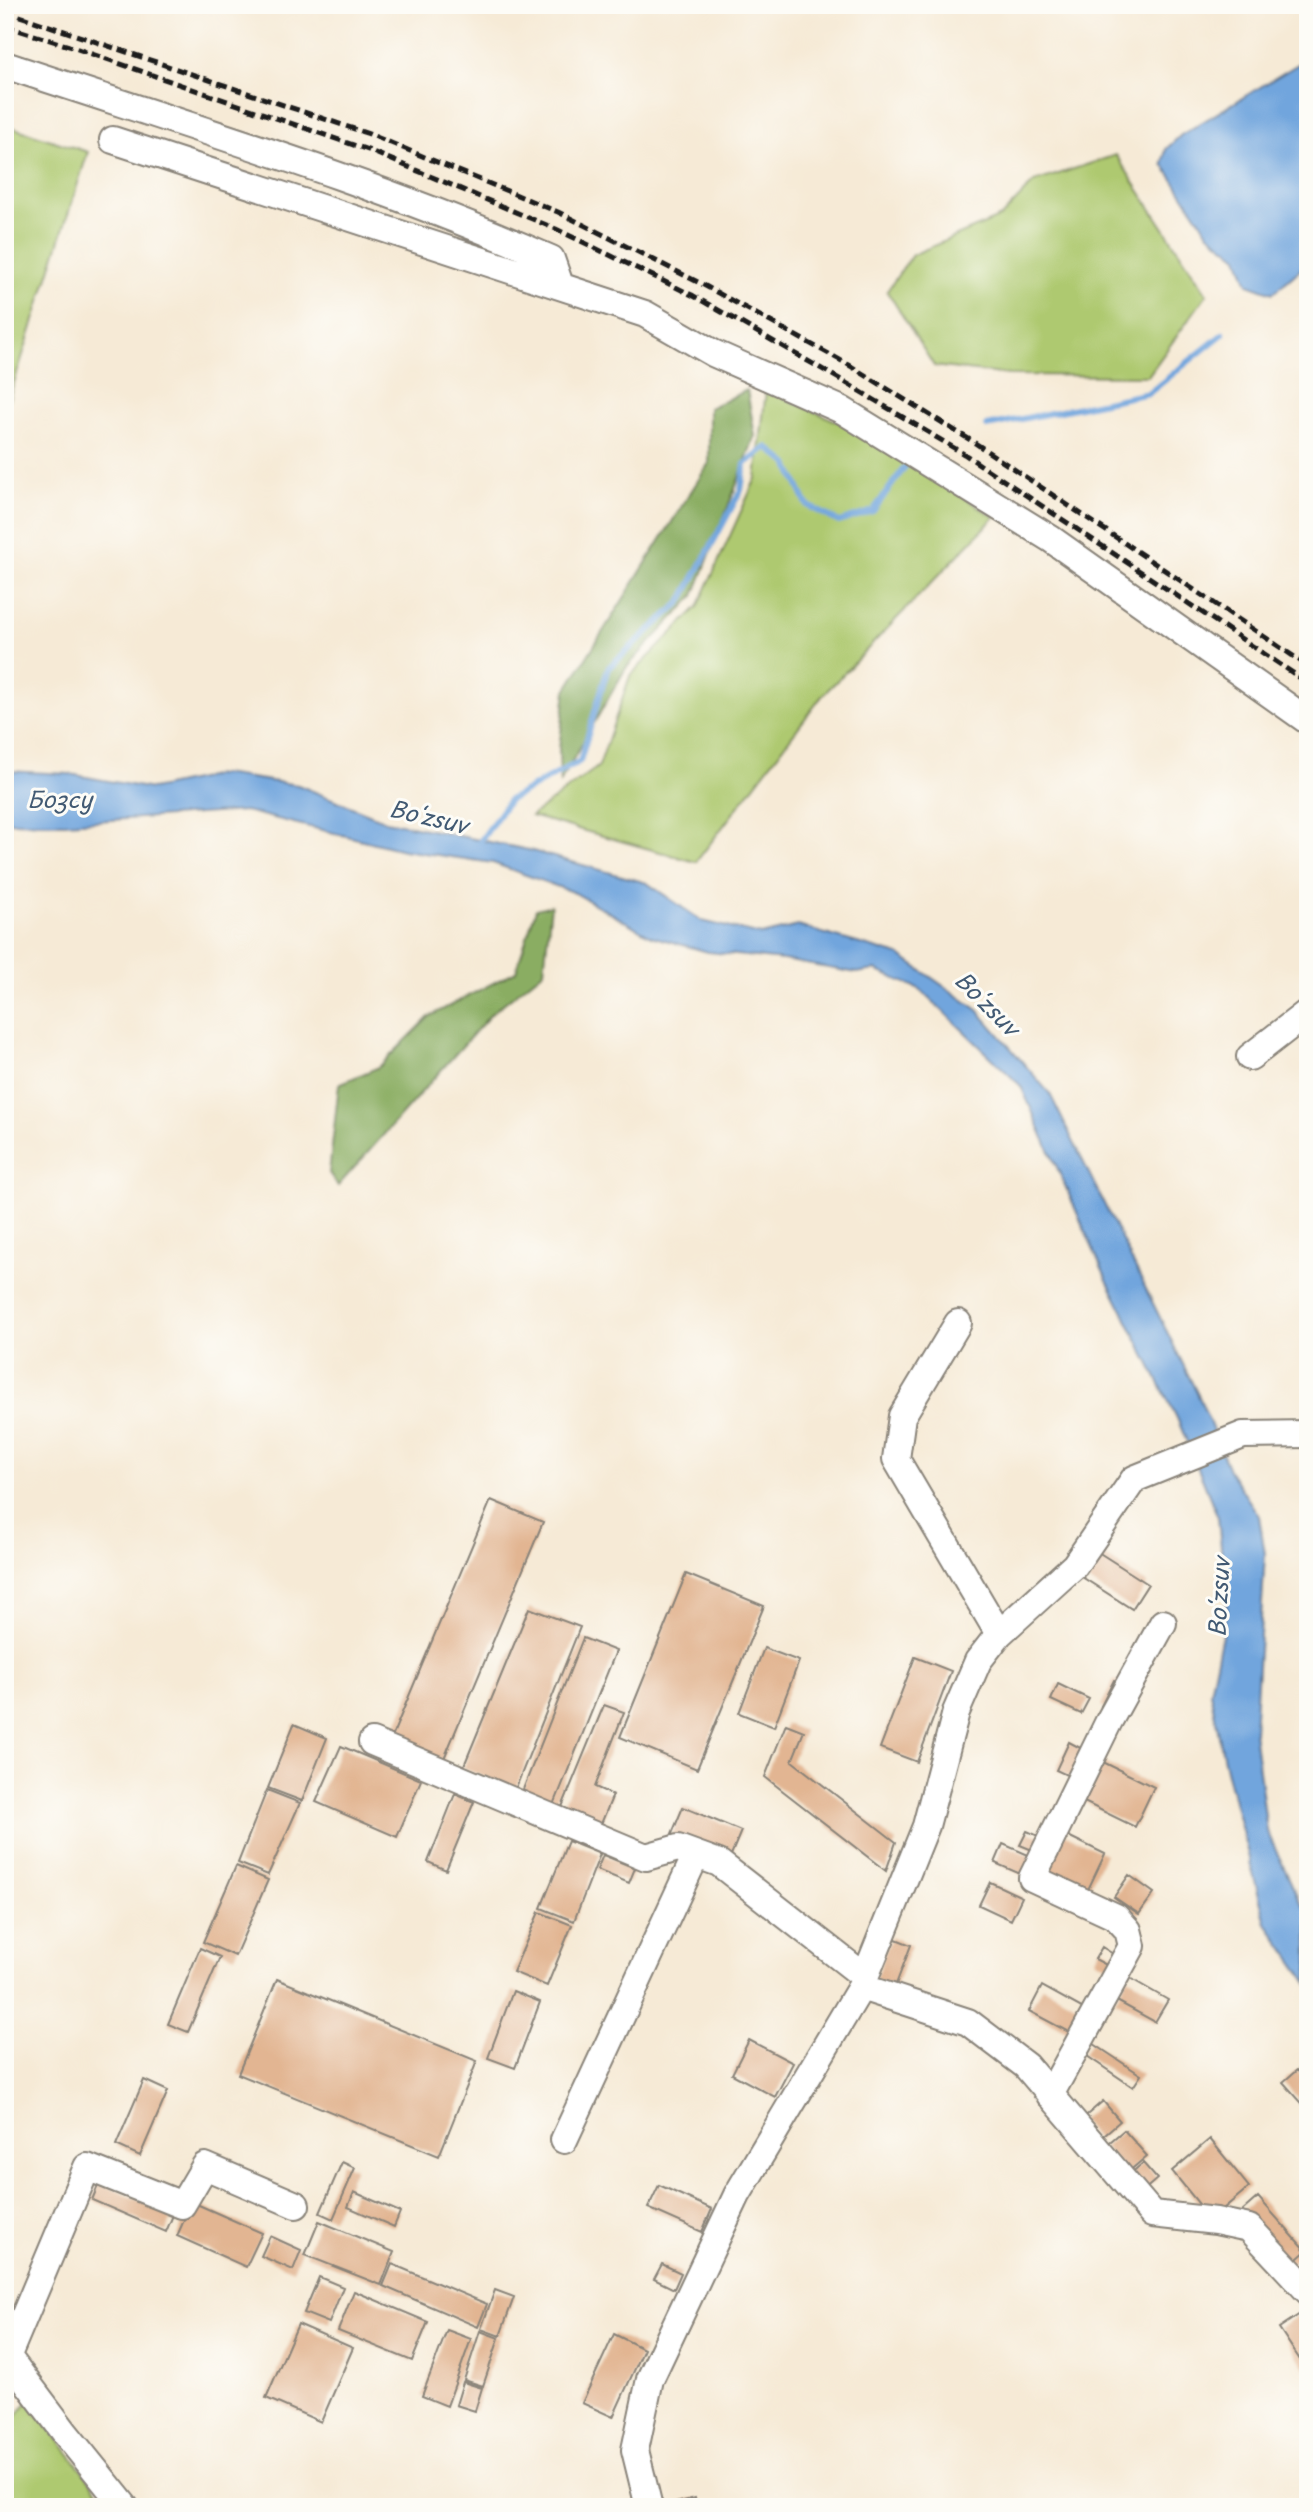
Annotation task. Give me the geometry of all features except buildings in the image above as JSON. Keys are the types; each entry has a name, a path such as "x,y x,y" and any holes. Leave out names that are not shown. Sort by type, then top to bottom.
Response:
{"street":[{"path":"5,65 387,193 502,237 551,259 560,285"},
{"path":"113,141 645,314 713,353 842,410 1051,538 1308,721"},
{"path":"1250,1057 1308,1012"},
{"path":"958,1323 902,1416 896,1459 999,1634"},
{"path":"649,2507 635,2450 650,2379 737,2195 863,1982 926,1826 956,1712 978,1661 999,1634 1075,1565 1135,1479 1243,1435 1308,1434"},
{"path":"1051,2095 1132,1946 1128,1930 1116,1917 1031,1878 1109,1721 1163,1623"},
{"path":"372,1742 646,1857 678,1848 719,1863 863,1982 968,2022 1026,2066 1152,2214 1216,2221 1249,2228 1308,2291"},
{"path":"564,2140 696,1855"},
{"path":"125,2507 66,2434 7,2354 87,2168 182,2205 205,2165 296,2205"}],"green space":[{"path":"5,125 88,152 5,411"},
{"path":"1116,155 1207,294 1148,376 1009,375 934,366 887,291 912,255 1001,217 1034,182"},
{"path":"747,390 755,436 694,596 626,668 560,782 559,749 566,690 709,463 709,408"},
{"path":"766,390 852,428 995,517 823,695 696,862 531,816 599,766 630,676 698,607 756,478"},
{"path":"551,905 544,971 492,1013 338,1186 329,1173 339,1084 379,1067 430,1016 516,971 536,909"},
{"path":"28,2401 111,2507 11,2507 5,2503 5,2430"}],"water":[{"path":"1308,58 1308,263 1273,293 1248,284 1238,257 1209,234 1163,164 1166,149 1181,135"},
{"name":"Бозсу","path":"5,771 70,774 152,789 222,774 298,785 386,821 529,850 647,883 702,921 761,935 798,926 899,955 978,1010 1050,1094 1200,1399 1229,1470 1259,1516 1265,1554 1254,1732 1267,1831 1299,1900 1308,1911 1308,1983 1266,1923 1226,1770 1210,1692 1227,1610 1218,1517 1177,1418 1106,1278 1021,1086 920,989 875,970 857,973 783,960 708,952 651,936 575,893 493,863 403,850 245,811 65,823 5,822"}],"waterway":[{"path":"987,426 1149,393 1223,334"},
{"path":"477,846 509,800 580,761 608,668 681,602 741,490 745,464 767,447 788,464 807,505 839,522 873,511 907,464"}],"railway":[{"path":"5,11 369,134 558,212 698,282 849,365 975,443 1308,666"},
{"path":"5,26 368,150 556,229 692,295 964,454 1308,683"}],"water label":[{"name":"Boʻzsuv","path":"429,816"},
{"name":"Boʻzsuv","path":"988,1003"},
{"name":"Boʻzsuv","path":"1218,1597"}]}
